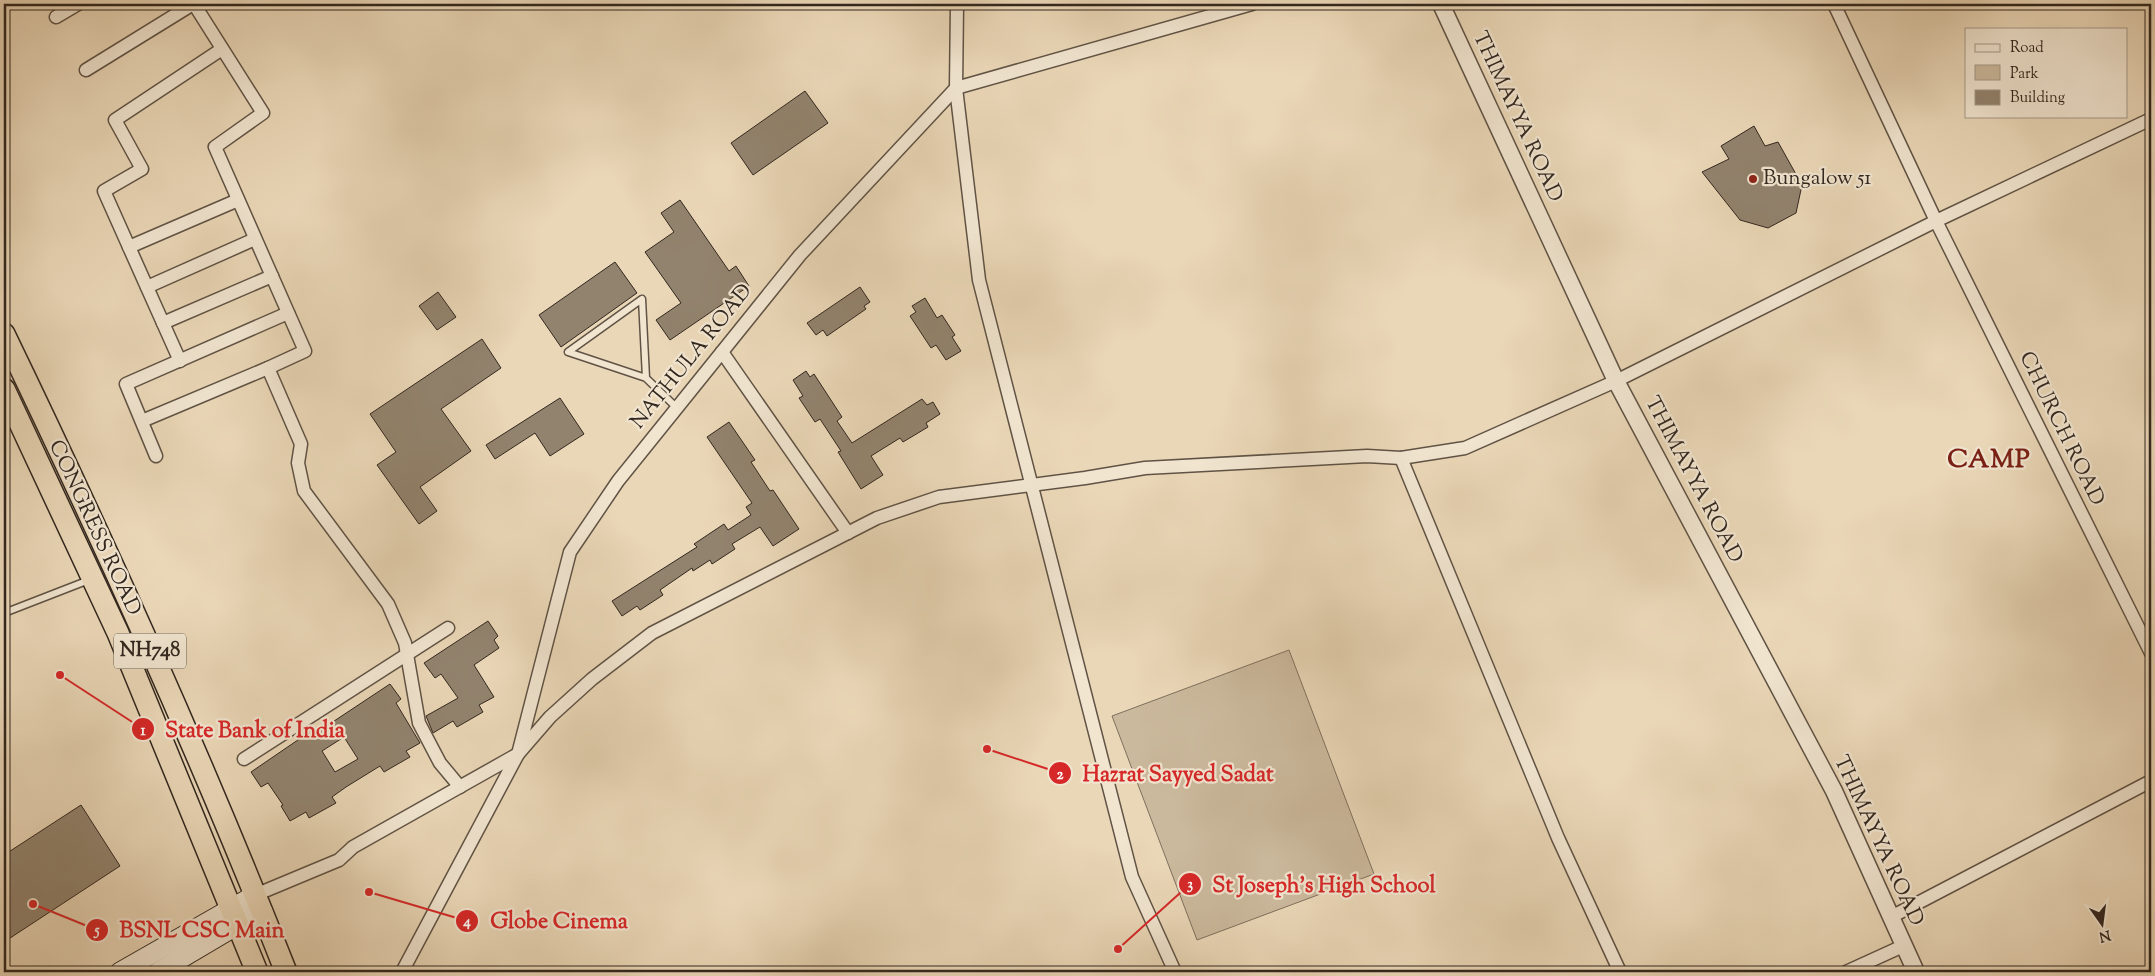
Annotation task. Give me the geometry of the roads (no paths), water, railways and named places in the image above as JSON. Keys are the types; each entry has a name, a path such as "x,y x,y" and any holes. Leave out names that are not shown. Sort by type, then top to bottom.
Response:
{"highway":[{"name":"CONGRESS ROAD","path":"4,334 117,577 203,770 286,972"},
{"name":"CONGRESS ROAD","path":"4,389 122,642 257,972"}],"main road":[{"path":"120,972 259,903"},
{"path":"158,972 235,916"}],"street":[{"path":"56,17 78,4"},
{"path":"86,70 194,4 263,113 215,148 305,351 142,421"},
{"path":"957,4 956,88 979,280 1033,484 1132,877 1175,972"},
{"path":"956,88 1252,4"},
{"name":"THIMAYYA ROAD","path":"1441,4 1616,382 1834,791 1916,972"},
{"name":"CHURCH ROAD","path":"1834,4 1936,222 2151,653"},
{"path":"180,361 104,191 142,169 115,120 222,49"},
{"name":"NATHULA ROAD","path":"402,972 518,754 570,552 618,480 800,254 956,88"},
{"path":"259,903 339,860 353,847 518,754 550,717 592,679 652,633 877,518 938,497 1085,478 1145,468 1368,456 1401,458 1465,448 1616,382 1936,222 2151,119"},
{"path":"129,246 238,200"},
{"path":"147,287 255,239"},
{"path":"163,323 272,276"},
{"path":"156,456 126,384 288,313"},
{"path":"722,352 848,533"},
{"path":"268,368 301,444 298,464 304,491 388,604 405,643 419,723 440,763 460,787"},
{"path":"1401,458 1558,838 1620,972"},
{"path":"244,759 448,628"},
{"path":"1891,917 2151,781"},
{"path":"1846,972 1903,946"}],"lane":[{"path":"646,378 642,298 568,352 646,378 677,408"},
{"path":"4,613 93,579"}],"place":[{"name":"Bungalow 51","path":"1753,179"},
{"name":"State Bank of India","path":"60,675"},
{"name":"Hazrat Sayyed Sadat","path":"987,749"},
{"name":"Globe Cinema","path":"369,892"},
{"name":"BSNL CSC Main","path":"33,904"},
{"name":"St Joseph's High School","path":"1118,949"}],"district":[{"name":"CAMP","path":"1989,460"}]}
